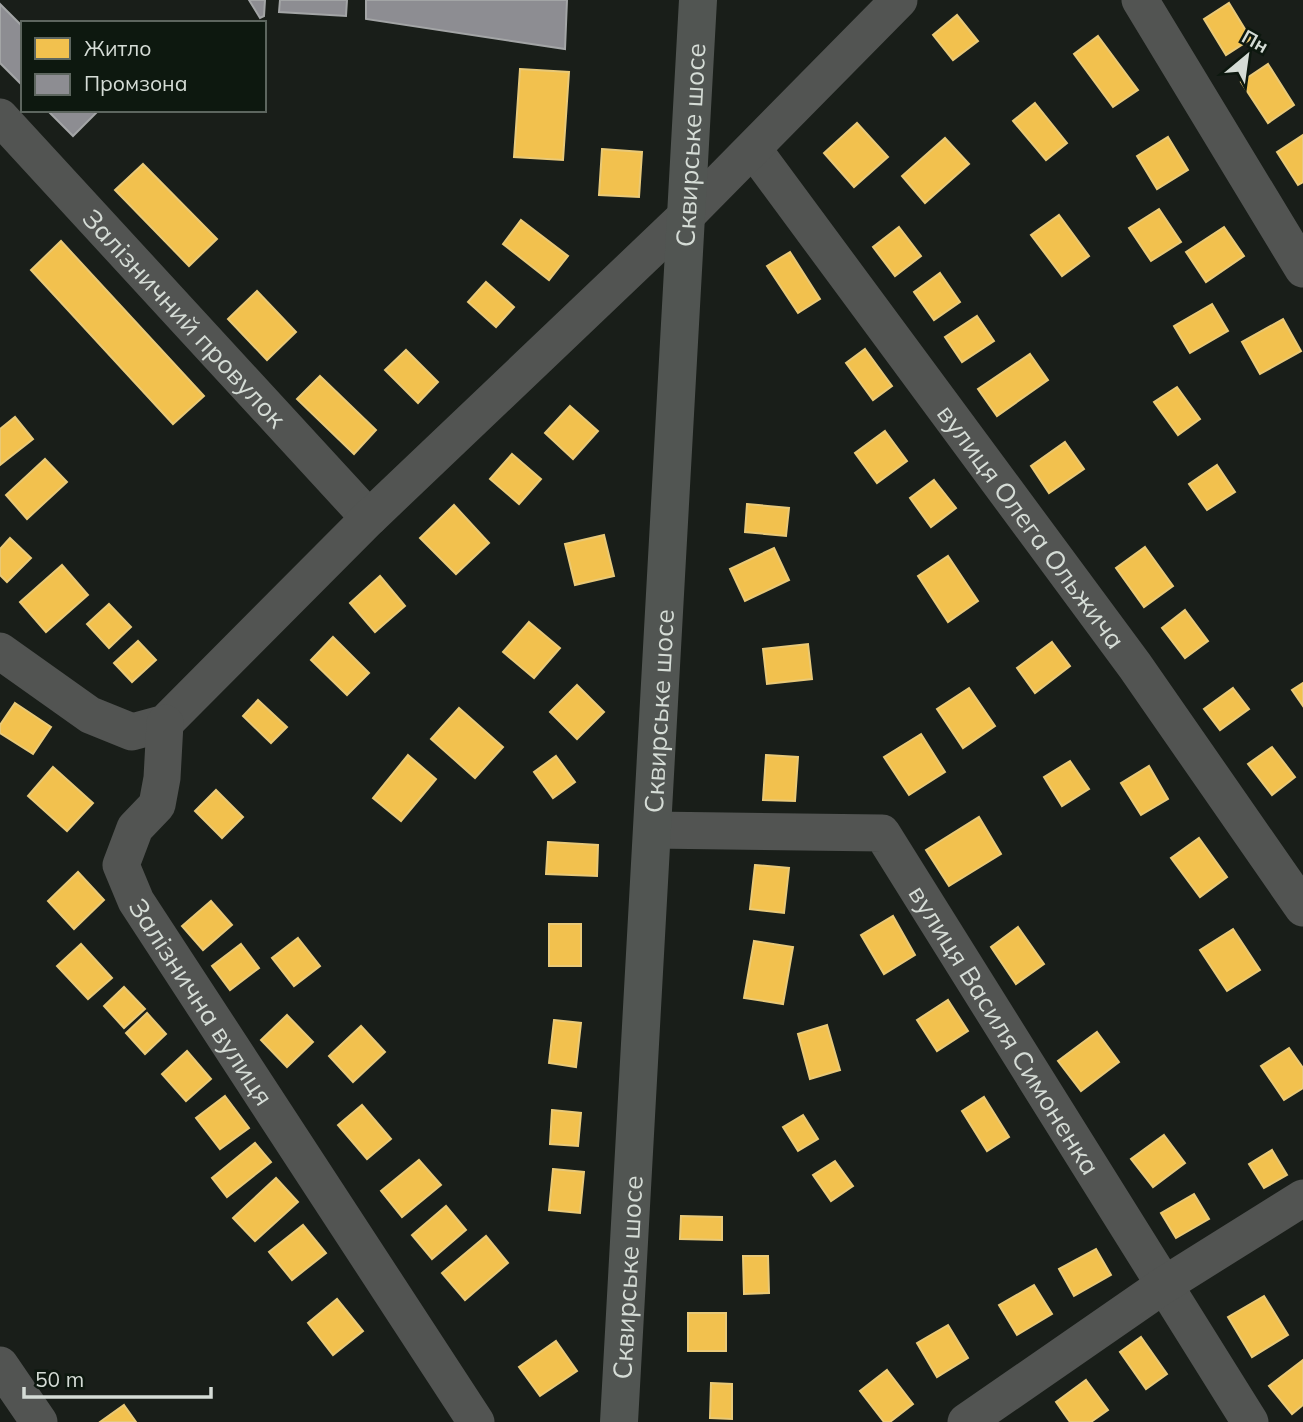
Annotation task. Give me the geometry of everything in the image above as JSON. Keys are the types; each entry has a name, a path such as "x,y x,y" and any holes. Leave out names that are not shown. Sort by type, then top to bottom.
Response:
{"main road":[{"name":"Сквирське шосе","path":"619,1422 698,0"}],"street":[{"path":"0,651 90,715 132,732 164,723 369,518 684,218 899,0"},
{"path":"1140,0 1303,269"},
{"name":"Залізничний провулок","path":"0,117 369,518"},
{"name":"вулиця Олега Ольжича","path":"753,149 1135,666 1303,908"},
{"name":"Залізнична вулиця","path":"164,723 162,778 157,805 135,828 121,865 135,901 476,1422"},
{"name":"вулиця Василя Симоненка","path":"652,831 883,833 1251,1422"},
{"path":"965,1422 1164,1285 1303,1198"},
{"path":"0,1365 39,1422"}],"building: Житло":[{"path":"1229,3 1251,39 1226,55 1204,19"},
{"path":"957,15 978,41 953,60 933,35"},
{"path":"1098,36 1138,90 1113,107 1074,54"},
{"path":"1268,64 1294,105 1268,123 1241,82"},
{"path":"520,69 569,72 563,160 514,157"},
{"path":"1035,103 1067,143 1046,160 1013,121"},
{"path":"857,123 888,157 854,187 824,153"},
{"path":"1303,135 1303,182 1298,185 1277,152"},
{"path":"1168,137 1188,170 1157,189 1137,156"},
{"path":"945,138 969,164 925,203 902,176"},
{"path":"602,149 642,152 639,197 599,195"},
{"path":"143,164 217,239 189,266 115,190"},
{"path":"1159,209 1181,242 1151,261 1129,228"},
{"path":"1059,215 1089,256 1062,276 1031,235"},
{"path":"521,220 568,256 549,280 503,244"},
{"path":"899,227 921,256 895,276 873,247"},
{"path":"1224,227 1244,256 1206,282 1186,252"},
{"path":"61,241 204,396 173,424 31,270"},
{"path":"790,252 820,299 798,313 767,266"},
{"path":"940,273 960,302 934,320 914,292"},
{"path":"486,282 514,307 496,327 468,302"},
{"path":"257,291 296,332 267,360 228,319"},
{"path":"1212,304 1228,331 1190,353 1174,326"},
{"path":"977,316 994,341 962,362 945,337"},
{"path":"1283,319 1301,351 1260,374 1242,342"},
{"path":"865,349 892,386 873,400 846,363"},
{"path":"406,350 438,382 418,403 385,370"},
{"path":"1030,354 1048,380 997,416 978,389"},
{"path":"320,376 376,430 354,454 297,399"},
{"path":"1177,387 1200,419 1178,435 1154,402"},
{"path":"570,406 598,431 573,459 545,433"},
{"path":"15,417 33,439 0,465 0,429"},
{"path":"885,431 907,461 877,483 855,453"},
{"path":"1065,442 1084,469 1049,493 1031,466"},
{"path":"512,454 541,479 519,504 490,479"},
{"path":"45,459 67,482 27,519 6,495"},
{"path":"1217,465 1235,492 1207,510 1189,484"},
{"path":"934,480 956,508 931,527 910,498"},
{"path":"747,504 789,508 786,536 745,532"},
{"path":"454,505 489,543 456,574 420,538"},
{"path":"604,535 614,576 575,585 565,544"},
{"path":"10,538 31,558 7,582 0,575 0,549"},
{"path":"1145,547 1173,586 1144,607 1116,568"},
{"path":"774,548 789,580 745,601 730,569"},
{"path":"948,556 978,601 948,622 918,576"},
{"path":"62,565 88,595 46,632 20,602"},
{"path":"380,576 405,606 375,632 350,603"},
{"path":"109,604 131,627 109,648 87,624"},
{"path":"1185,610 1208,641 1185,658 1162,628"},
{"path":"529,622 560,648 534,678 503,652"},
{"path":"333,637 369,673 347,695 311,660"},
{"path":"138,641 156,660 132,682 114,663"},
{"path":"1052,642 1070,666 1035,693 1017,668"},
{"path":"808,644 812,679 767,684 763,649"},
{"path":"1303,683 1303,706 1292,690"},
{"path":"577,685 604,712 577,739 550,712"},
{"path":"969,688 995,726 963,748 937,709"},
{"path":"1233,688 1249,709 1220,730 1204,709"},
{"path":"258,700 287,727 271,743 243,716"},
{"path":"15,703 51,727 33,754 0,733 0,725"},
{"path":"459,708 503,747 475,778 431,739"},
{"path":"921,734 945,772 909,795 884,757"},
{"path":"1272,747 1295,777 1272,795 1248,764"},
{"path":"408,755 436,779 401,821 373,798"},
{"path":"766,755 798,757 795,801 763,800"},
{"path":"556,756 575,782 553,798 534,772"},
{"path":"1070,761 1089,789 1062,806 1044,777"},
{"path":"1149,766 1168,799 1141,815 1121,783"},
{"path":"53,767 93,803 67,831 28,796"},
{"path":"216,790 243,817 222,838 195,811"},
{"path":"979,817 1001,854 949,886 926,850"},
{"path":"1199,838 1227,877 1200,897 1171,858"},
{"path":"548,842 598,845 597,876 546,874"},
{"path":"755,865 789,868 784,913 750,909"},
{"path":"78,872 104,900 74,929 48,901"},
{"path":"211,901 232,925 203,950 182,926"},
{"path":"893,916 915,955 884,974 861,935"},
{"path":"549,924 581,924 581,966 549,966"},
{"path":"1018,927 1044,964 1016,984 991,947"},
{"path":"1233,929 1260,970 1227,991 1200,950"},
{"path":"298,938 320,966 294,986 272,958"},
{"path":"754,941 793,947 783,1004 744,998"},
{"path":"81,944 112,978 88,999 57,966"},
{"path":"241,944 259,968 230,990 212,966"},
{"path":"124,987 145,1009 124,1028 104,1006"},
{"path":"948,1000 968,1031 937,1051 917,1020"},
{"path":"147,1013 166,1034 145,1054 126,1033"},
{"path":"287,1015 313,1042 287,1067 261,1040"},
{"path":"554,1020 581,1023 576,1067 549,1063"},
{"path":"827,1025 840,1070 810,1079 798,1034"},
{"path":"361,1026 385,1052 353,1082 329,1056"},
{"path":"1097,1032 1119,1062 1081,1091 1058,1061"},
{"path":"1289,1048 1303,1068 1303,1088 1284,1100 1261,1066"},
{"path":"187,1051 211,1079 186,1101 162,1074"},
{"path":"225,1096 249,1128 220,1149 196,1118"},
{"path":"984,1097 1009,1137 987,1151 962,1111"},
{"path":"362,1105 391,1139 367,1159 338,1125"},
{"path":"552,1110 581,1113 578,1146 550,1144"},
{"path":"803,1115 818,1139 798,1151 783,1127"},
{"path":"1164,1135 1185,1163 1153,1187 1131,1159"},
{"path":"255,1143 271,1162 227,1197 212,1178"},
{"path":"1272,1150 1287,1175 1264,1188 1249,1164"},
{"path":"419,1160 441,1185 402,1217 381,1191"},
{"path":"835,1161 853,1186 831,1201 813,1175"},
{"path":"553,1169 584,1172 580,1213 549,1210"},
{"path":"276,1178 298,1202 255,1241 233,1218"},
{"path":"1194,1194 1209,1219 1176,1238 1161,1213"},
{"path":"446,1206 466,1230 432,1259 412,1235"},
{"path":"681,1216 722,1217 722,1240 680,1239"},
{"path":"303,1225 326,1253 292,1280 269,1252"},
{"path":"486,1236 508,1263 465,1300 442,1273"},
{"path":"1096,1249 1111,1275 1074,1296 1059,1269"},
{"path":"743,1256 768,1256 769,1293 744,1294"},
{"path":"1034,1285 1052,1314 1017,1335 999,1305"},
{"path":"1264,1296 1288,1335 1252,1357 1228,1317"},
{"path":"337,1299 363,1331 333,1355 308,1323"},
{"path":"688,1313 726,1313 726,1351 688,1351"},
{"path":"948,1325 968,1358 937,1377 917,1343"},
{"path":"1141,1337 1167,1374 1146,1389 1120,1352"},
{"path":"556,1341 577,1371 540,1396 519,1367"},
{"path":"1303,1360 1303,1405 1292,1414 1269,1386"},
{"path":"887,1370 913,1404 890,1422 884,1422 860,1391"},
{"path":"1086,1380 1108,1410 1091,1422 1070,1422 1056,1402"},
{"path":"711,1383 732,1384 732,1419 710,1418"},
{"path":"124,1405 136,1422 100,1422"}],"building: Промзона":[{"path":"249,0 265,0 264,16 260,18"},
{"path":"280,0 347,0 346,16 279,12"},
{"path":"366,0 567,0 565,49 366,19"},
{"path":"0,4 21,25 21,84 0,63"},
{"path":"49,112 97,112 73,136"}]}
